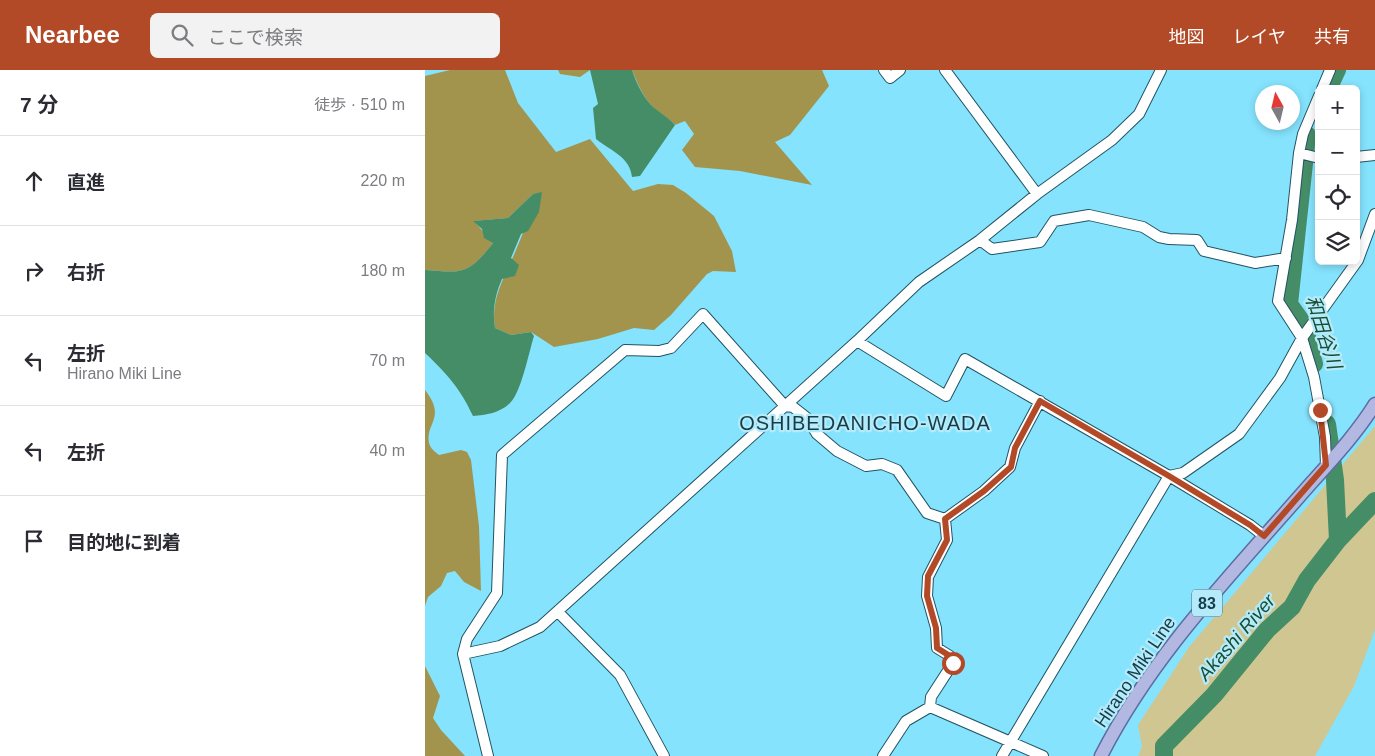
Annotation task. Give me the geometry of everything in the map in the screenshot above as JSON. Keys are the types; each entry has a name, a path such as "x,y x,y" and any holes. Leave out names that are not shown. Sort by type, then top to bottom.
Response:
{"main road":[{"name":"Hirano Miki Line","path":"1101,756 1112,734 1150,675 1192,619 1330,460 1375,404"}],"street":[{"path":"884,70 890,78 900,70"},
{"path":"945,70 1037,194"},
{"path":"463,654 500,646 523,636 540,627 558,612 857,341 919,282 980,240 1037,194 1112,140 1139,114 1161,70"},
{"path":"1324,85 1330,70"},
{"path":"1315,106 1303,134 1299,153 1292,220 1278,301 1302,338 1314,377 1330,460"},
{"path":"1299,153 1315,157"},
{"path":"1360,157 1375,155"},
{"path":"1002,756 1169,476 1183,473 1239,434 1280,378 1302,338 1358,260 1375,214"},
{"path":"980,240 992,248 1040,242 1054,221 1089,215 1143,227 1159,237 1197,240 1204,251 1255,263 1286,258"},
{"path":"488,756 463,654 467,639 497,593 502,455 625,350 659,351 671,348 703,314 785,406 793,407 807,418 817,434 837,451 866,466 882,464 897,470 927,513 945,519"},
{"path":"857,341 946,396 965,359 1169,476 1250,525 1264,536"},
{"path":"945,519 984,491 1011,467 1015,448 1040,401"},
{"path":"930,707 931,697 953,663 950,656 937,648 936,628 927,596 928,576 947,540 945,519"},
{"path":"558,612 620,674 664,756"},
{"path":"930,707 1043,756"},
{"path":"883,756 906,721 930,707"}],"shaded area":[{"path":"450,70 505,70 518,103 556,152 590,139 633,191 658,184 673,185 686,193 714,216 732,251 736,272 713,271 707,274 671,315 654,330 634,328 598,339 554,347 531,332 511,335 495,328 495,307 499,288 542,193 533,194 508,218 474,221 493,243 471,266 464,270 449,272 425,270 425,76"},
{"path":"558,70 590,70 580,77 560,74"},
{"path":"590,70 632,70 648,101 675,125 640,176 632,177 628,164 624,159 596,139 593,108 598,104"},
{"path":"632,70 822,70 829,86 790,135 775,142 812,185 740,171 695,167 682,150 694,134 685,121 675,125 653,107 642,93"},
{"path":"542,192 539,212 528,231 521,234 511,258 519,265 515,276 502,279 494,309 495,328 511,335 531,332 534,336 524,372 518,391 510,403 497,411 473,416 452,382 425,353 425,270 448,272 464,270 471,266 493,243 484,238 482,229 473,221 508,218 533,194"},
{"path":"425,390 431,399 435,414 429,436 430,447 439,455 461,450 467,452 471,460 479,526 481,591 464,582 455,571 447,573 441,586 428,597 425,606"},
{"path":"1375,426 1375,630 1354,686 1315,756 1138,756 1142,747 1138,725 1189,647"},
{"path":"425,666 440,696 433,718 441,730 465,756 425,756"}],"waterway":[{"name":"和田谷川","path":"1330,85 1337,70"},
{"name":"和田谷川","path":"1307,135 1289,304 1304,325 1314,364"},
{"name":"和田谷川","path":"1327,424 1335,480 1338,540"},
{"name":"Akashi River","path":"1164,756 1164,746 1214,695 1267,630 1292,607 1307,580 1338,540 1375,501"}],"district":[{"name":"OSHIBEDANICHO-WADA","path":"865,423"}],"route":[{"path":"953,663 950,656 937,648 936,628 927,596 928,576 947,540 945,519 984,491 1011,467 1015,448 1040,401 1169,476 1250,525 1264,536 1326,465 1325,437 1320,410"}]}
